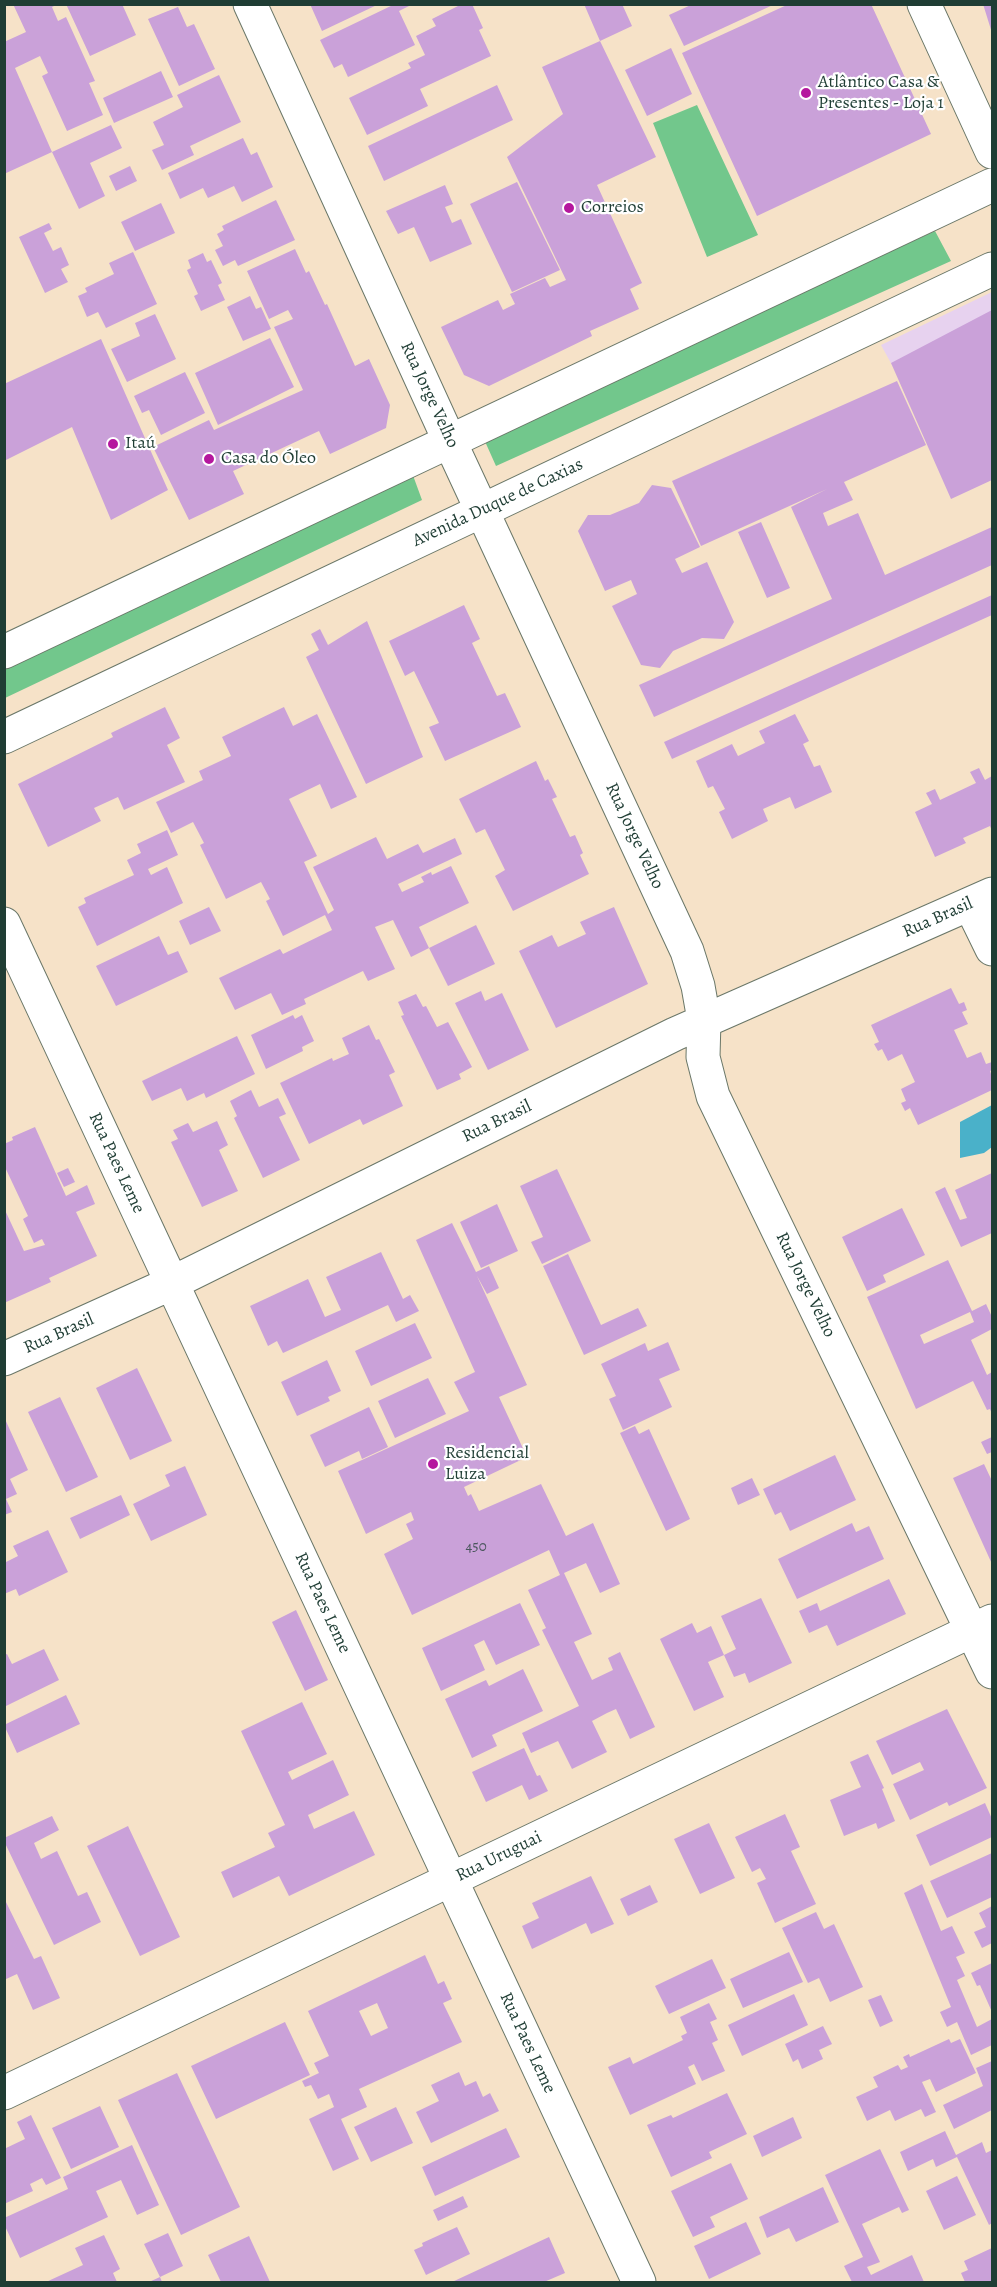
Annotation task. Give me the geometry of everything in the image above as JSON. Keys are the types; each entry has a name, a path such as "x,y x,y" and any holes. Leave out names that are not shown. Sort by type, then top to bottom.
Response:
{"street":[{"name":"Rua Jorge Velho","path":"250,4 450,442 687,951 698,986 704,1020 703,1057 714,1096 983,1626 993,1672"},
{"path":"924,4 993,152"},
{"path":"4,652 993,185"},
{"name":"Avenida Duque de Caxias","path":"4,737 993,269"},
{"path":"981,899 993,949"},
{"name":"Rua Brasil","path":"4,1359 172,1283 704,1020 981,899"},
{"name":"Rua Paes Leme","path":"4,924 639,2283"},
{"name":"Rua Uruguai","path":"4,2093 983,1626"}],"shaded area":[{"path":"992,292 992,330 898,376 881,345"}],"green space":[{"path":"697,105 758,235 707,257 653,123"},
{"path":"935,231 951,261 496,466 483,437"},
{"path":"411,470 422,500 5,698 5,662"}],"water":[{"path":"992,1105 992,1147 984,1153 960,1158 960,1122"}],"building":[{"path":"13,4 58,4 52,7 58,21 66,17 95,81 89,83 103,115 67,131 42,76 48,73 40,56 15,68 52,152 4,174 4,42 26,32"},
{"path":"66,4 122,4 136,35 90,56"},
{"path":"310,4 379,4 322,31"},
{"path":"395,4 413,4 399,11 415,45 348,77 342,64 334,68 320,40"},
{"path":"462,4 472,4 483,28 479,30 491,56 420,89 428,106 367,135 349,98 411,68 408,63 425,55 416,36 436,26 432,19"},
{"path":"584,4 622,4 632,26 600,41"},
{"path":"693,4 775,4 684,46 669,15"},
{"name":"Atlântico Casa & Presentes - Loja 1","path":"789,4 871,4 931,134 757,216 682,53"},
{"path":"983,4 992,4 992,33"},
{"path":"178,7 187,27 194,24 215,69 179,86 148,19"},
{"path":"600,41 656,157 597,185 642,283 630,289 639,309 590,331 592,336 489,386 464,375 441,327 498,300 503,310 515,304 510,294 545,278 550,287 566,280 507,157 563,114 542,67"},
{"path":"671,48 692,94 647,116 625,70"},
{"path":"161,71 173,97 114,123 103,98"},
{"path":"219,75 241,122 190,146 194,155 162,170 152,150 164,145 153,122 183,107 177,95"},
{"path":"497,85 513,120 384,181 368,146"},
{"path":"111,125 122,148 90,163 105,196 79,209 52,152"},
{"path":"243,138 251,155 257,152 273,187 242,202 234,186 208,198 203,188 180,199 168,173"},
{"path":"130,166 137,181 116,191 109,176"},
{"path":"517,182 560,270 512,292 470,204"},
{"path":"445,185 453,204 445,207 452,223 461,219 472,244 430,262 414,227 398,234 386,211"},
{"path":"276,200 295,240 238,266 235,260 223,266 215,250 223,246 217,234 224,230 222,226"},
{"path":"161,203 175,233 135,251 121,222"},
{"path":"49,223 52,229 44,233 53,251 61,247 69,265 61,269 68,282 45,293 19,237"},
{"path":"295,249 306,273 309,271 325,305 327,304 355,366 369,359 390,405 386,428 330,454 319,431 233,471 244,494 189,520 153,447 209,420 214,430 303,390 274,327 293,319 288,310 269,319 247,271"},
{"path":"133,252 157,304 106,328 98,312 87,317 78,296 87,292 85,288 114,274 109,263"},
{"path":"203,253 207,262 211,260 222,283 218,285 225,300 201,311 194,296 198,294 187,270 191,268 188,260"},
{"path":"250,296 256,309 261,307 271,329 243,341 227,307"},
{"path":"992,310 992,480 951,499 891,363"},
{"path":"155,314 176,359 127,382 111,349 140,336 135,323"},
{"path":"270,338 294,387 218,425 195,373"},
{"name":"Itaú","path":"101,339 168,490 111,520 72,427 4,461 4,384"},
{"path":"185,372 205,413 161,435 149,410 142,413 134,396"},
{"path":"897,381 926,445 844,482 853,500 823,513 828,526 858,513 885,575 992,527 992,565 654,717 639,685 832,599 791,507 827,489 701,546 672,481"},
{"path":"652,485 671,488 700,547 675,559 682,573 707,562 734,622 724,639 702,638 673,651 660,668 641,665 612,606 637,594 631,580 605,591 578,531 588,515 610,515 639,503"},
{"path":"761,522 790,588 767,598 738,532"},
{"path":"992,595 992,615 672,759 664,742"},
{"path":"464,605 480,639 472,643 497,696 505,693 521,727 445,761 429,727 439,723 414,671 405,676 389,641"},
{"path":"367,621 423,757 366,784 306,657 319,650 311,634 320,629 328,645"},
{"path":"165,707 180,738 167,745 185,782 124,810 118,797 94,808 101,821 48,847 18,784 113,737 111,733"},
{"path":"284,707 293,726 317,714 357,797 331,809 320,784 289,799 317,856 304,862 328,914 334,910 313,867 376,837 387,859 418,844 423,853 455,838 462,854 398,884 402,892 424,882 421,877 431,872 432,875 451,866 469,903 419,927 429,948 411,957 393,920 375,927 395,969 368,981 363,971 304,999 306,1004 282,1015 271,993 235,1010 219,978 280,949 283,954 332,930 325,915 283,936 266,901 270,899 261,882 226,899 200,845 204,843 193,822 171,833 156,802 203,780 199,771 231,756 222,737"},
{"path":"795,714 809,741 803,744 814,767 820,765 832,792 795,809 790,797 763,809 768,821 732,839 719,812 725,809 713,786 708,788 696,761 732,744 738,756 765,743 759,731"},
{"path":"536,761 545,781 548,779 557,797 552,799 570,837 575,835 583,853 580,855 589,874 513,911 495,876 505,870 485,829 476,833 459,799"},
{"path":"979,768 985,780 992,776 992,831 990,826 963,838 966,843 935,857 915,812 932,804 926,793 935,789 940,800 976,783 970,772"},
{"path":"167,830 178,855 148,869 151,875 167,867 183,903 97,946 78,907 86,903 84,898 134,875 127,860 141,853 137,844"},
{"path":"209,907 221,931 190,945 179,921"},
{"path":"614,907 648,984 556,1028 519,951 552,935 558,947 586,934 580,922"},
{"path":"476,925 495,964 448,986 429,948"},
{"path":"159,936 168,955 178,951 188,972 116,1006 96,966"},
{"path":"951,988 959,1004 964,1002 967,1010 962,1012 968,1024 954,1030 967,1058 981,1052 986,1064 992,1062 990,1071 992,1090 918,1125 910,1108 905,1111 901,1103 906,1101 901,1089 915,1082 902,1054 888,1061 882,1049 878,1051 874,1044 879,1042 871,1025"},
{"path":"481,991 485,1001 502,993 529,1050 488,1070 455,1003"},
{"path":"416,994 423,1007 426,1006 437,1027 448,1022 472,1067 459,1074 461,1079 437,1090 401,1016 404,1015 398,1002"},
{"path":"293,1015 295,1019 302,1015 314,1041 302,1047 303,1051 266,1069 251,1035"},
{"path":"369,1025 376,1040 379,1039 395,1072 389,1075 403,1106 363,1125 360,1119 309,1144 280,1083 332,1058 333,1061 349,1054 342,1038"},
{"path":"237,1036 255,1074 206,1098 204,1093 187,1101 181,1088 152,1101 142,1081"},
{"path":"251,1090 259,1107 278,1098 286,1114 279,1117 300,1160 263,1178 234,1118 237,1116 230,1101"},
{"path":"217,1121 228,1145 219,1150 238,1191 202,1207 171,1142 178,1139 173,1130 188,1123 193,1132"},
{"path":"35,1127 66,1196 87,1185 95,1204 76,1212 97,1256 49,1278 51,1282 4,1303 4,1208 24,1251 45,1245 42,1239 34,1243 23,1219 28,1216 4,1165 4,1144 13,1140 12,1137"},
{"path":"68,1168 75,1182 64,1187 57,1173"},
{"path":"557,1169 591,1241 542,1264 531,1242 543,1237 520,1186"},
{"path":"992,1173 992,1233 961,1247 935,1192 945,1187 960,1220 967,1218 955,1190"},
{"path":"497,1204 518,1251 481,1268 460,1222"},
{"path":"902,1208 925,1255 883,1275 886,1282 867,1291 842,1237"},
{"path":"452,1223 476,1272 489,1266 499,1288 487,1294 477,1276 527,1385 499,1397 527,1457 464,1487 468,1496 471,1494 479,1511 541,1484 566,1536 593,1523 620,1584 600,1593 586,1563 564,1573 592,1634 574,1642 592,1680 613,1670 608,1658 620,1652 655,1727 630,1739 616,1709 607,1713 592,1721 607,1752 572,1769 558,1741 531,1753 522,1733 579,1706 542,1630 546,1628 528,1590 560,1575 549,1550 412,1615 384,1554 413,1539 406,1524 414,1520 411,1512 366,1534 338,1471 469,1411 454,1382 475,1372 416,1240"},
{"path":"381,1252 403,1299 410,1295 419,1311 396,1322 388,1305 283,1353 277,1341 268,1346 250,1306 308,1279 325,1317 341,1310 326,1277"},
{"path":"568,1254 601,1325 638,1308 647,1326 584,1355 543,1266"},
{"path":"948,1260 972,1311 986,1304 992,1317 992,1329 971,1340 987,1375 992,1372 992,1414 990,1409 987,1410 973,1381 916,1409 867,1297","holes":["970,1312 974,1322 924,1344 920,1335"]},
{"path":"415,1323 432,1358 371,1386 355,1351"},
{"path":"668,1342 680,1370 659,1379 672,1407 623,1430 609,1399 616,1396 601,1364 645,1343 648,1351"},
{"path":"327,1360 341,1391 328,1397 330,1401 297,1416 281,1382"},
{"path":"137,1368 172,1441 130,1460 96,1388"},
{"path":"428,1378 446,1414 395,1438 378,1401"},
{"path":"60,1397 98,1477 66,1492 28,1412"},
{"path":"369,1407 388,1447 362,1459 359,1451 325,1467 310,1435"},
{"path":"5,1419 28,1470 10,1479 17,1494 6,1499 12,1512 4,1515"},
{"path":"635,1426 639,1434 649,1429 690,1519 666,1531 620,1433"},
{"path":"992,1437 992,1452 987,1454 981,1442"},
{"path":"835,1455 856,1500 790,1531 781,1512 775,1515 763,1489"},
{"path":"984,1464 992,1481 992,1564 953,1478"},
{"path":"185,1466 207,1515 151,1541 133,1504 170,1486 165,1475"},
{"path":"752,1478 760,1495 738,1505 731,1488"},
{"path":"121,1495 130,1515 80,1539 70,1518"},
{"path":"852,1523 856,1532 869,1526 884,1559 797,1599 778,1559"},
{"path":"48,1530 68,1572 19,1596 16,1589 4,1594 4,1563 18,1556 13,1546"},
{"path":"889,1579 906,1614 837,1646 827,1625 809,1633 799,1611 817,1603 820,1611"},
{"path":"761,1598 792,1663 749,1683 745,1673 734,1677 724,1655 736,1649 721,1616"},
{"path":"520,1603 540,1645 496,1665 484,1640 474,1645 485,1670 441,1691 422,1648"},
{"path":"296,1610 328,1680 305,1691 272,1622"},
{"path":"692,1623 697,1633 711,1626 724,1655 708,1662 724,1697 694,1711 660,1639"},
{"path":"44,1649 59,1680 6,1706 4,1655 7,1654 12,1664"},
{"path":"523,1669 543,1711 492,1735 497,1746 472,1758 445,1699 486,1680 489,1686"},
{"path":"66,1695 80,1724 17,1753 4,1725"},
{"path":"302,1702 327,1754 288,1772 292,1780 333,1760 349,1795 308,1815 314,1829 354,1811 375,1855 289,1896 279,1876 233,1898 221,1872 275,1847 268,1833 285,1825 241,1731"},
{"path":"947,1709 987,1788 949,1806 947,1802 910,1820 893,1784 924,1770 920,1762 892,1775 876,1741"},
{"path":"524,1748 537,1776 540,1775 548,1791 529,1800 522,1785 486,1802 472,1772"},
{"path":"868,1754 884,1788 882,1789 895,1821 878,1829 876,1823 844,1836 830,1800 861,1787 850,1762"},
{"path":"985,1803 992,1819 992,1837 930,1866 916,1835"},
{"path":"785,1814 800,1847 791,1851 816,1904 775,1923 757,1883 766,1879 760,1868 752,1872 735,1837"},
{"path":"52,1816 59,1830 34,1843 41,1859 57,1851 78,1896 87,1892 101,1922 54,1945 4,1841 4,1838"},
{"path":"709,1823 735,1878 700,1894 674,1839"},
{"path":"128,1826 180,1937 140,1956 87,1846"},
{"path":"992,1853 992,1897 947,1918 930,1881"},
{"path":"591,1876 614,1924 591,1934 586,1923 532,1949 522,1926 539,1918 532,1903"},
{"path":"922,1884 941,1931 952,1926 965,1953 956,1957 965,1976 957,1980 977,2027 992,2019 992,2045 971,2055 957,2022 947,2027 940,2012 951,2007 904,1893"},
{"path":"650,1885 658,1902 628,1916 620,1899"},
{"path":"4,1898 34,1959 41,1956 60,1998 33,2010 17,1974 4,1980"},
{"path":"992,1906 992,1943 982,1948 974,1932 986,1927 979,1913"},
{"path":"816,1912 824,1929 834,1924 863,1987 830,2002 819,1978 808,1983 782,1928"},
{"path":"789,1952 803,1982 743,2008 730,1979"},
{"path":"425,1955 438,1984 444,1981 452,1999 443,2003 462,2042 359,2089 367,2107 341,2119 359,2159 333,2171 309,2119 334,2107 329,2094 318,2099 311,2085 305,2087 302,2081 319,2073 314,2063 329,2056 308,2011","holes":["377,2003 388,2028 371,2036 359,2011"]},
{"path":"712,1959 726,1988 669,2014 655,1986"},
{"path":"992,1963 992,2012 980,1985 977,1986 971,1973"},
{"path":"794,1994 808,2025 742,2056 728,2025"},
{"path":"881,1995 893,2021 880,2027 868,2000"},
{"path":"709,2003 717,2019 710,2022 718,2040 712,2043 725,2071 702,2081 694,2064 688,2067 696,2084 630,2115 608,2067 630,2057 633,2064 683,2040 681,2036 687,2033 680,2017"},
{"path":"285,2022 310,2075 216,2119 191,2066"},
{"path":"823,2026 832,2044 819,2050 823,2059 802,2069 798,2059 793,2062 785,2044"},
{"path":"949,2039 951,2043 960,2039 976,2073 936,2092 930,2079 922,2082 936,2112 925,2117 921,2109 895,2121 890,2110 867,2121 856,2097 878,2087 873,2077 898,2065 901,2070 908,2067 903,2057 909,2054 910,2057"},
{"path":"992,2061 992,2110 954,2129 943,2105 983,2086 976,2068"},
{"path":"459,2072 465,2086 476,2081 483,2097 490,2093 499,2111 431,2143 416,2112 439,2101 431,2085"},
{"path":"177,2073 240,2207 181,2235 118,2100"},
{"path":"727,2093 747,2134 709,2152 712,2158 671,2177 647,2125 671,2115 673,2118"},
{"path":"100,2106 119,2147 71,2169 52,2128"},
{"path":"396,2107 413,2143 371,2162 354,2127"},
{"path":"31,2115 61,2178 46,2185 42,2178 30,2184 33,2191 4,2204 4,2149 25,2139 17,2122"},
{"path":"793,2117 802,2138 762,2157 753,2136"},
{"path":"506,2128 520,2157 435,2196 422,2167"},
{"path":"945,2131 956,2155 982,2142 986,2153 992,2150 992,2223 989,2225 957,2157 936,2167 933,2159 908,2171 900,2152"},
{"path":"132,2145 159,2205 137,2215 121,2180 96,2191 108,2217 20,2258 4,2224 4,2218 68,2189 63,2177"},
{"path":"880,2149 909,2210 902,2213 899,2207 862,2224 880,2262 867,2267 871,2275 912,2255 924,2282 852,2282 844,2266 863,2257 825,2175"},
{"path":"731,2163 748,2199 710,2217 715,2227 693,2237 671,2191"},
{"path":"957,2176 976,2215 944,2230 926,2191"},
{"path":"823,2187 839,2222 796,2242 789,2228 767,2238 759,2217"},
{"path":"463,2196 468,2207 438,2221 433,2210"},
{"path":"746,2222 761,2254 709,2279 694,2246"},
{"path":"457,2227 470,2254 426,2275 414,2250 423,2246 422,2243"},
{"path":"168,2233 183,2266 160,2277 144,2244"},
{"path":"104,2235 120,2269 113,2273 117,2282 46,2282 83,2265 75,2248"},
{"path":"249,2236 270,2282 221,2282 208,2255"},
{"path":"549,2237 565,2273 544,2282 452,2282"},
{"path":"992,2248 992,2282 965,2282 961,2273 968,2270 964,2261"},
{"path":"160,2277 162,2282 149,2282"}],"place":[{"name":"Atlântico Casa & Presentes - Loja 1","path":"806,93"},
{"name":"Correios","path":"569,208"},
{"name":"Itaú","path":"113,444"},
{"name":"Casa do Óleo","path":"209,459"},
{"name":"Residencial Luiza","path":"433,1464"}]}
